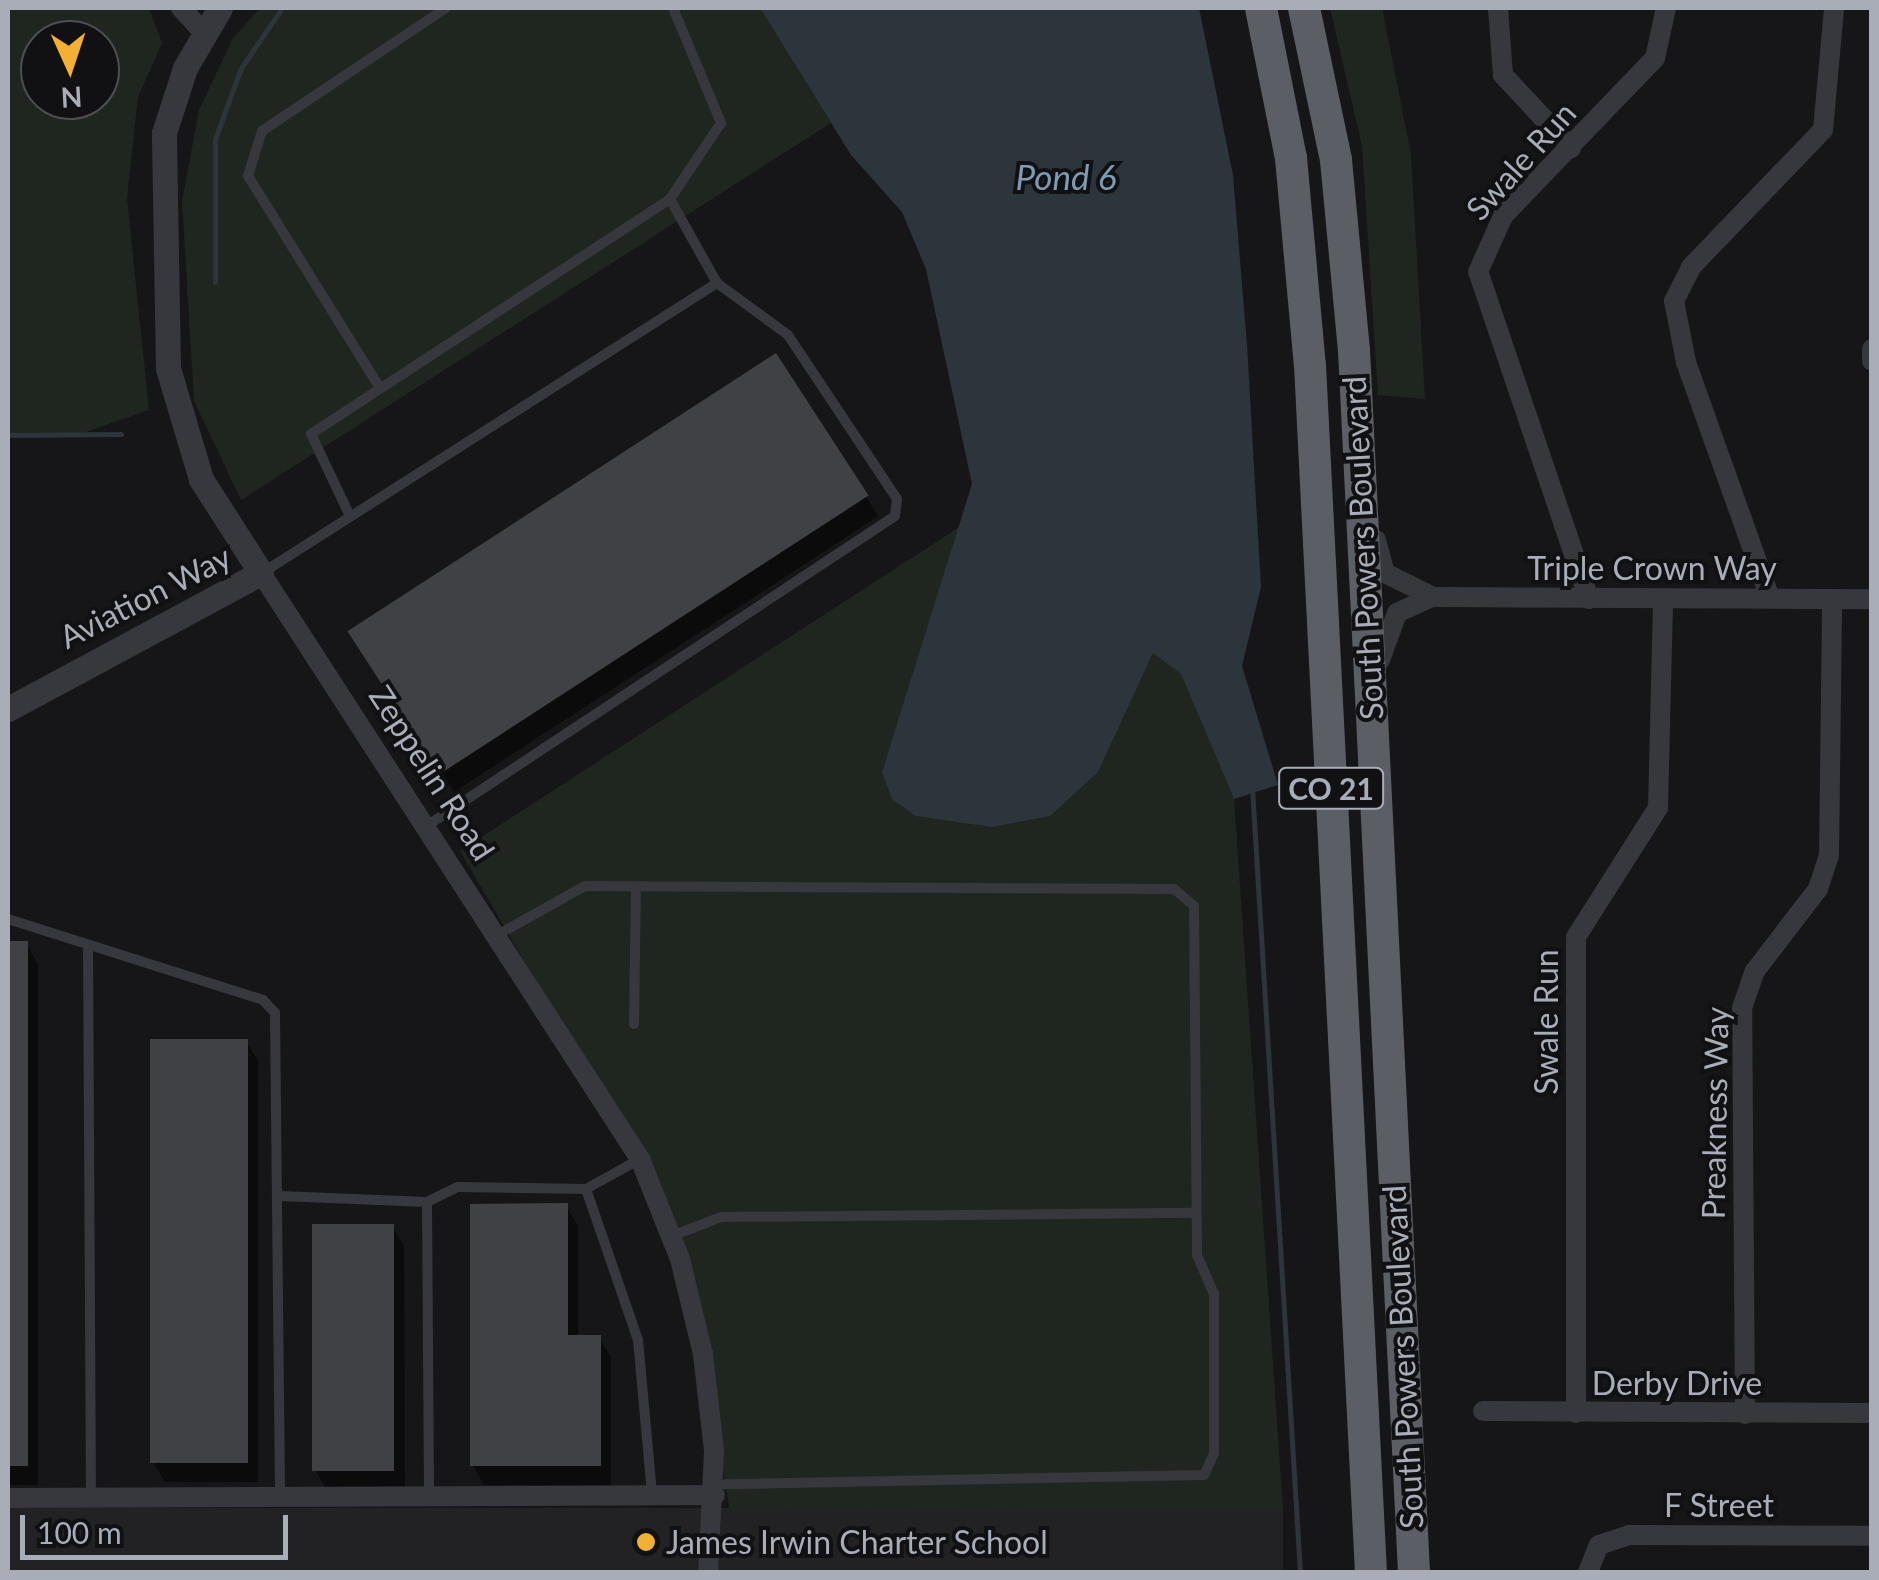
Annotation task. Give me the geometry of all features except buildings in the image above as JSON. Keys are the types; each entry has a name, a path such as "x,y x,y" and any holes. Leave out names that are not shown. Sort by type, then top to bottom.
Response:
{"highway":[{"name":"South Powers Boulevard","path":"1260,8 1291,158 1310,365 1370,1572"},
{"name":"South Powers Boulevard","path":"1304,8 1336,160 1354,375 1414,1572"}],"street":[{"path":"181,8 204,34"},
{"name":"Zeppelin Road","path":"220,8 174,100 159,166 168,368 201,479 499,934 640,1159 672,1236 704,1354 714,1490 712,1567"},
{"path":"1498,8 1504,76 1570,148"},
{"name":"Swale Run","path":"1589,599 1478,272 1489,234 1655,58 1666,8"},
{"path":"1770,598 1686,362 1674,301 1691,267 1823,130 1834,8"},
{"path":"1872,349 1872,362"},
{"name":"Triple Crown Way","path":"1354,375 1378,559 1395,583 1433,597 1872,599"},
{"name":"Aviation Way","path":"8,709 261,573"},
{"path":"1376,812 1380,644 1397,613 1433,597"},
{"name":"Preakness Way","path":"1745,1414 1742,1008 1755,970 1818,889 1830,856 1832,598"},
{"name":"Swale Run","path":"1576,1412 1576,937 1658,808 1663,599"},
{"name":"Derby Drive","path":"1483,1411 1872,1413"},
{"path":"8,1498 652,1498 714,1490"},
{"name":"F Street","path":"1588,1572 1599,1545 1628,1535 1872,1536"}],"lane":[{"path":"380,388 248,176 262,131 446,8"},
{"path":"350,516 311,434 670,199 721,123 673,8"},
{"path":"428,826 895,516 897,498 788,335 717,283 670,199"},
{"path":"261,573 717,283"},
{"path":"634,1024 636,887"},
{"path":"499,934 574,889 1188,896 1197,924 1197,1255 1214,1294 1214,1453 1204,1475 714,1490"},
{"path":"8,920 263,1000 275,1013 280,1196 280,1498"},
{"path":"88,945 92,1498"},
{"path":"280,1196 427,1202 458,1187 586,1189 640,1159"},
{"path":"586,1189 638,1340 652,1498"},
{"path":"427,1202 429,1499"},
{"path":"672,1236 722,1218 1195,1213"}],"shaded area":[{"path":"8,8 149,8 162,43 138,97 127,198 149,410 77,435 8,434"},
{"path":"260,8 760,8 831,123 241,500 194,401 182,201 199,110 233,38"},
{"path":"1330,8 1382,8 1411,154 1425,399 1378,395 1362,146"},
{"path":"961,526 882,772 1098,772 1153,652 1181,674 1234,799 1283,1509 730,1511 703,1354 640,1159 460,851"},
{"name":"James Irwin Charter School","path":"8,1508 1283,1508 1283,1572 8,1572"}],"water":[{"name":"Pond 6","path":"760,8 1199,8 1233,175 1247,345 1261,587 1242,666 1278,785 1234,799 1181,674 1153,653 1098,772 1050,816 992,827 916,816 892,799 882,772 972,484 926,269 902,212 851,155"}],"waterway":[{"path":"215,282 215,139 241,68 282,8"},
{"path":"8,435 121,434"},
{"path":"1252,788 1300,1572"}],"place":[{"name":"James Irwin Charter School","path":"646,1542"}]}
